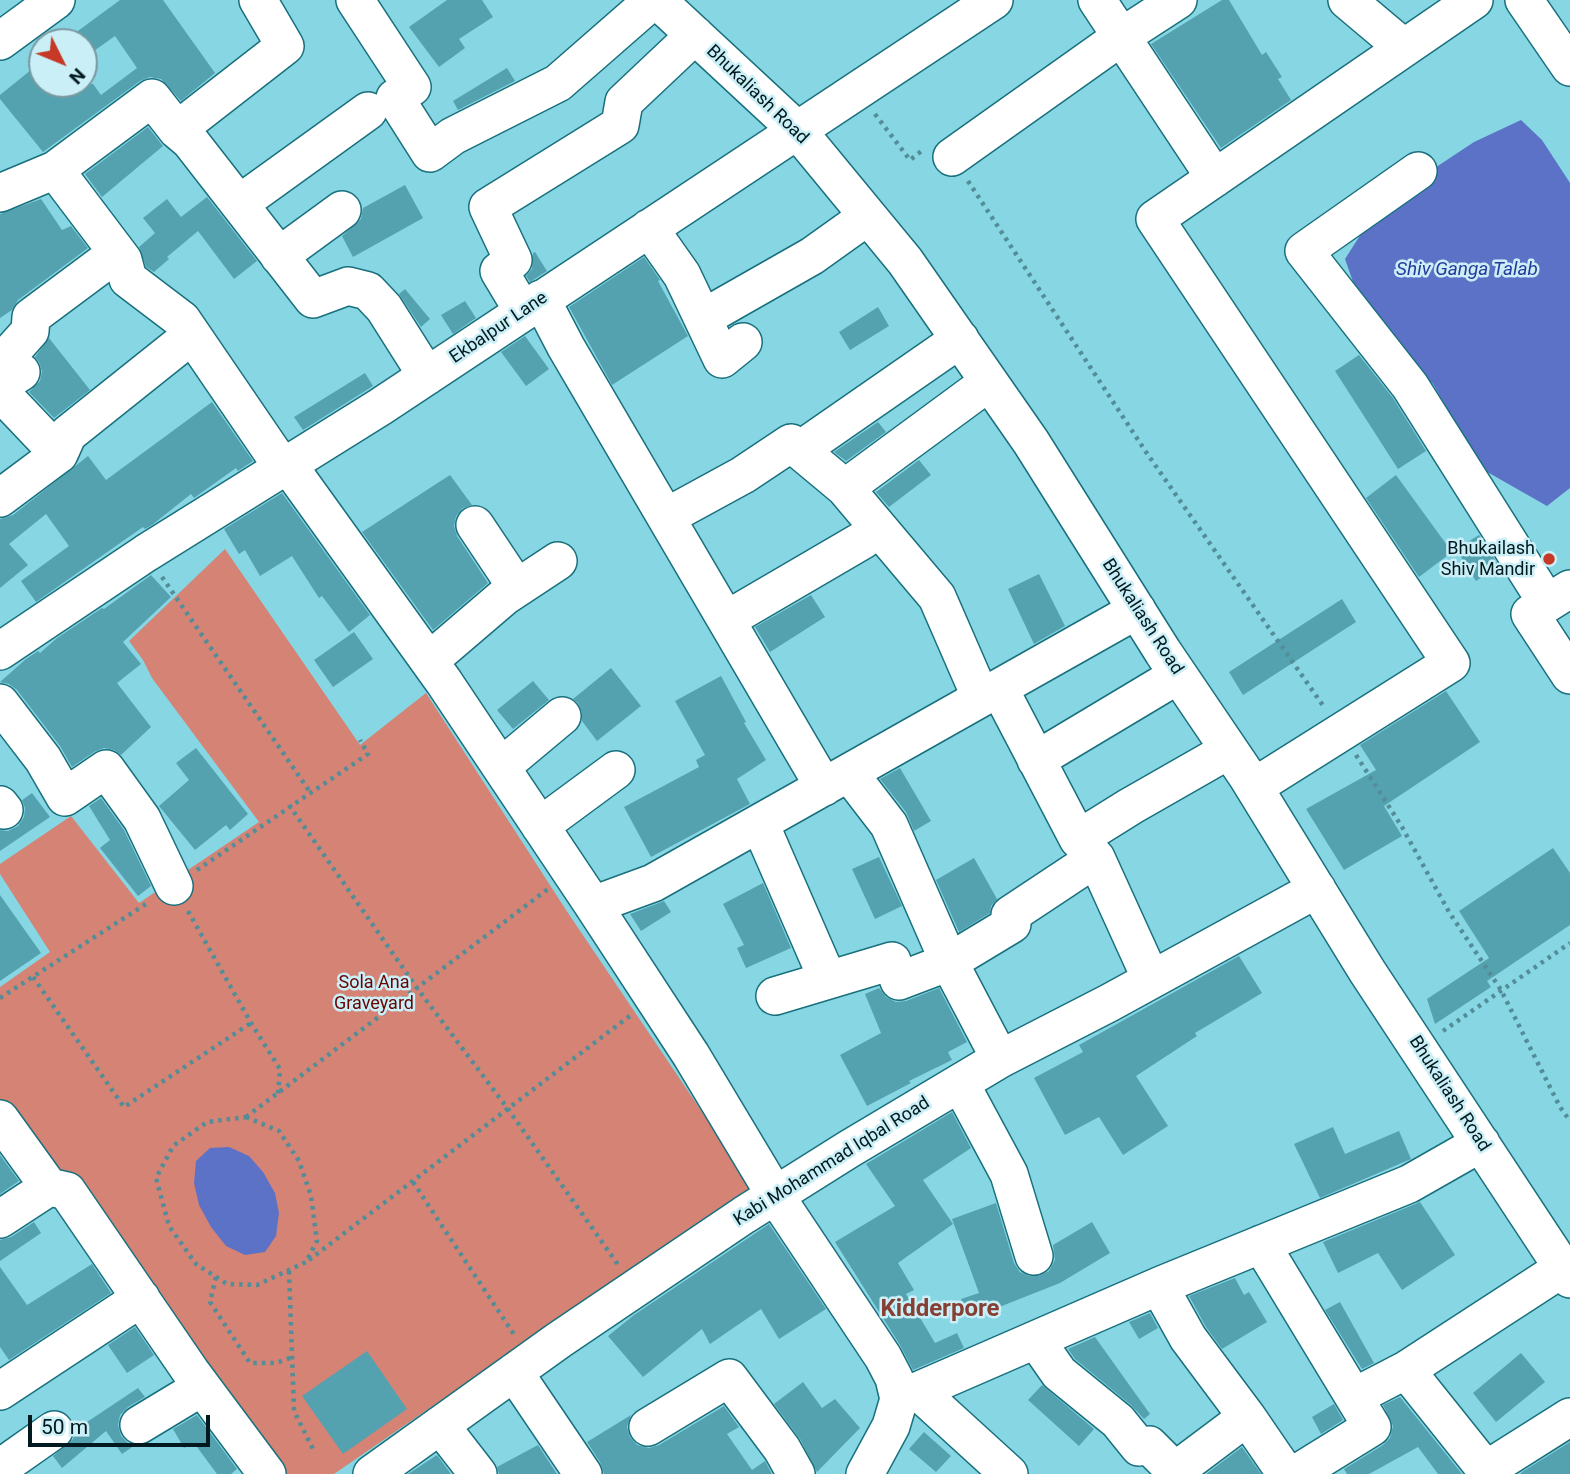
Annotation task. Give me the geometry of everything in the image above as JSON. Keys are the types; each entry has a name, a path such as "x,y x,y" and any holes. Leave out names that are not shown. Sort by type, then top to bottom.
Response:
{"street":[{"path":"0,41 56,0"},
{"path":"177,130 285,46 258,0"},
{"path":"355,0 412,87 395,98 430,153 453,136 558,83 655,0"},
{"name":"Bhukaliash Road","path":"655,0 797,130 905,261 1031,442 1178,675 1254,787 1367,971 1566,1273"},
{"path":"1097,0 1215,177"},
{"path":"952,157 1121,37 1178,0"},
{"path":"1347,0 1404,48"},
{"path":"1254,787 1451,663 1155,219 1474,0"},
{"path":"1524,0 1570,67"},
{"name":"Ekbalpur Lane","path":"2,646 427,376 857,91 983,3"},
{"path":"695,35 624,102 620,125 488,207 513,260 499,271 532,305 566,347 726,620 836,780 890,825 949,962 1000,1059"},
{"path":"0,192 55,170 152,98 177,130 190,141 313,299 348,286 368,291 384,308 427,376"},
{"path":"239,204 368,111"},
{"path":"55,170 123,260 128,278 182,320 285,466 429,661 654,998 775,1195 883,1357 894,1378 909,1395 1009,1474"},
{"path":"1418,171 1304,251 1410,386 1558,596 1530,614 1570,675"},
{"path":"279,256 342,210"},
{"path":"703,318 812,256 868,216"},
{"path":"649,228 682,275 722,359 743,342"},
{"path":"0,385 21,372 9,365 13,350 30,331 31,317 117,253"},
{"path":"0,498 59,454 68,433 192,335"},
{"path":"800,450 960,339"},
{"path":"845,488 989,382"},
{"path":"0,392 59,454"},
{"path":"666,517 743,474 791,443 845,488 937,597 990,693 1037,760 1087,848 1151,979"},
{"path":"475,525 517,588"},
{"path":"726,620 863,540 878,527"},
{"path":"429,661 517,588 558,561"},
{"path":"593,905 653,883 1136,610"},
{"path":"1037,760 1178,675"},
{"path":"0,703 43,759 65,797 106,769 142,819 174,886"},
{"path":"501,767 562,716"},
{"path":"775,996 892,961 899,981 949,962 1012,924 1010,915 1131,806 1230,750"},
{"path":"540,826 616,770"},
{"path":"760,824 828,980"},
{"name":"Kabi Mohammad Iqbal Road","path":"372,1474 523,1366 775,1195 1000,1059 1110,1003 1317,889"},
{"path":"960,1083 1009,1174 1034,1256"},
{"path":"0,1119 49,1187 67,1191 202,1387 267,1474"},
{"path":"865,1474 909,1395 1158,1286 1409,1184 1481,1143"},
{"path":"0,1219 49,1187"},
{"path":"1261,1244 1372,1427 1296,1474"},
{"path":"1354,1397 1406,1370 1566,1273"},
{"path":"1158,1286 1188,1338 1286,1474"},
{"path":"0,1391 141,1298"},
{"path":"1036,1340 1059,1373 1118,1421 1139,1447 1149,1445 1177,1473 1247,1417"},
{"path":"523,1366 583,1474"},
{"path":"1406,1370 1486,1470 1570,1417"},
{"path":"648,1427 729,1378 782,1449 796,1474"},
{"path":"139,1425 202,1387"},
{"path":"440,1426 478,1474"},
{"path":"0,1468 54,1430"}],"path":[{"path":"857,91 910,160 940,138 1146,452 1342,732 1402,827 1449,912 1501,990 1560,1107 1570,1121"},
{"path":"146,553 310,792"},
{"path":"289,805 417,988 508,1109 635,1289"},
{"path":"571,872 246,1117 207,1122 173,1146 156,1178 169,1226 196,1264 227,1284 257,1285 289,1271 306,1262 413,1182 654,998"},
{"path":"174,886 280,1069 278,1094"},
{"path":"1419,1048 1570,943"},
{"path":"33,977 124,1107 251,1023"},
{"path":"246,1117 279,1131 299,1161 311,1196 317,1241 306,1262"},
{"path":"413,1182 523,1366"},
{"path":"289,1271 294,1411 315,1453"},
{"path":"216,1276 210,1302 250,1363 275,1363 293,1357"}],"green space":[{"name":"Sola Ana Graveyard","path":"225,549 360,745 426,693 566,910 756,1192 334,1474 279,1474 50,1171 0,1099 0,987 50,952 0,874 0,864 71,816 139,903 259,822 152,678 129,641"}],"water":[{"name":"Shiv Ganga Talab","path":"1521,120 1542,140 1570,183 1570,488 1547,506 1482,469 1433,384 1400,353 1358,296 1345,259 1361,234 1397,193 1474,142"},
{"path":"229,1147 249,1156 263,1172 275,1193 279,1213 276,1236 265,1252 245,1255 226,1246 199,1205 194,1183 196,1161 210,1148"}],"building":[{"path":"120,0 163,0 215,73 181,101 161,79 150,77 140,81 43,152 0,99 0,95 28,72 28,98 98,98 98,91 101,95 137,68 115,36 98,48 98,28 82,28"},
{"path":"447,0 482,0 493,17 459,39 465,48 439,67 409,27"},
{"path":"1222,0 1229,0 1262,55 1266,52 1282,77 1278,79 1291,100 1221,148 1151,44"},
{"path":"507,68 515,81 458,110 453,101"},
{"path":"148,127 163,146 102,197 85,174"},
{"path":"405,185 423,218 353,257 342,236 361,219 363,208"},
{"path":"207,197 257,261 234,279 198,231 167,257 169,259 154,272 146,267 139,247 155,233 143,218 167,199 181,217"},
{"path":"41,199 62,230 71,226 88,248 18,300 12,310 0,318 0,214"},
{"path":"535,252 547,271 530,282 526,276 532,269"},
{"path":"644,257 660,280 658,281 688,336 612,385 569,307"},
{"path":"405,289 430,319 421,327 399,294"},
{"path":"465,301 476,318 453,334 441,315"},
{"path":"878,307 889,326 850,350 839,332"},
{"path":"525,336 549,369 526,386 501,352"},
{"path":"49,338 90,390 54,418 29,392 40,381 42,371 35,357"},
{"path":"1359,355 1393,398 1426,451 1398,469 1335,371"},
{"path":"365,373 373,386 303,430 294,417"},
{"path":"212,402 253,461 238,471 236,468 194,498 191,494 152,525 145,529 143,527 36,602 21,581 69,546 46,514 9,544 28,565 0,588 0,519 13,515 88,456 106,480"},
{"path":"878,422 886,432 846,461 834,452"},
{"path":"919,460 931,475 889,507 876,492"},
{"path":"450,475 472,505 463,508 456,516 454,526 457,536 488,583 433,630 362,532"},
{"path":"1396,475 1452,552 1419,577 1366,498"},
{"path":"282,493 370,615 349,632 322,596 319,598 292,556 260,576 245,550 239,554 224,529"},
{"path":"1479,535 1499,566 1476,581 1456,549"},
{"path":"1039,574 1065,626 1034,644 1008,589"},
{"path":"151,575 171,597 123,642 141,664 117,683 151,727 121,755 104,748 72,767 60,746 17,690 0,682 26,659 38,651 40,653 57,638"},
{"path":"811,595 825,617 770,652 755,627"},
{"path":"1342,599 1356,622 1243,695 1229,672"},
{"path":"354,632 373,659 333,687 314,660"},
{"path":"611,668 641,706 597,741 582,721 582,712 573,699"},
{"path":"721,676 766,760 737,779 750,804 651,857 624,807 699,767 696,760 705,755 675,701"},
{"path":"533,681 549,700 513,729 497,710"},
{"path":"1446,691 1480,742 1384,806 1402,836 1344,870 1306,809 1376,770 1360,745"},
{"path":"196,748 248,814 230,830 226,825 195,850 159,806 189,780 176,763"},
{"path":"900,768 931,821 914,831 906,812 880,779"},
{"path":"32,793 50,817 0,851 0,830 8,831 18,826 24,817 22,800"},
{"path":"101,798 124,830 151,886 138,896 100,848 110,840 89,806"},
{"path":"1553,848 1570,873 1570,925 1487,981 1491,987 1435,1024 1427,999 1489,958 1459,911"},
{"path":"879,857 902,906 875,919 852,869"},
{"path":"974,858 997,899 991,906 990,913 959,932 936,880"},
{"path":"763,883 791,948 746,968 737,948 744,945 723,904"},
{"path":"0,895 41,953 0,981"},
{"path":"664,901 671,912 641,931 630,914"},
{"path":"1239,956 1262,993 1195,1033 1197,1036 1136,1076 1168,1126 1123,1155 1099,1117 1065,1135 1034,1078 1083,1052 1079,1045"},
{"path":"879,988 886,997 896,1002 906,1001 939,988 967,1042 948,1052 952,1060 867,1106 840,1055 881,1033 865,994"},
{"path":"952,1112 971,1148 923,1180 953,1224 898,1263 914,1290 906,1294 935,1343 957,1333 964,1348 913,1370 835,1242 895,1206 866,1164"},
{"path":"1333,1127 1345,1154 1399,1131 1411,1159 1320,1198 1294,1144"},
{"path":"0,1155 19,1181 0,1194"},
{"path":"1420,1202 1455,1255 1402,1290 1378,1253 1338,1273 1323,1242"},
{"path":"996,1203 1014,1263 1020,1272 1029,1276 1039,1276 1049,1271 1055,1260 1053,1245 1092,1222 1110,1253 1060,1283 969,1319 961,1299 979,1293 952,1219"},
{"path":"34,1222 41,1233 0,1261 0,1240 11,1237"},
{"path":"769,1224 826,1309 779,1339 761,1309 710,1344 702,1329 643,1377 608,1336 634,1315"},
{"path":"92,1264 111,1293 9,1360 0,1347 0,1267 27,1305"},
{"path":"1235,1278 1244,1295 1249,1292 1267,1322 1222,1349 1189,1296"},
{"path":"1340,1302 1374,1363 1362,1369 1325,1310"},
{"path":"1150,1313 1158,1328 1139,1339 1129,1322"},
{"path":"135,1327 154,1355 127,1373 108,1345"},
{"path":"1095,1337 1150,1414 1144,1419 1075,1359 1068,1349"},
{"path":"367,1351 407,1409 343,1454 302,1396"},
{"path":"1521,1353 1545,1382 1496,1422 1473,1393"},
{"path":"803,1382 822,1408 835,1399 860,1428 817,1472 800,1439 774,1404"},
{"path":"1042,1385 1094,1429 1079,1446 1028,1400"},
{"path":"138,1388 145,1397 120,1415 118,1425 121,1436 128,1443 135,1445 122,1454 106,1431 62,1468 53,1456 73,1439 75,1430"},
{"path":"1400,1397 1462,1474 1438,1474 1418,1447 1369,1474 1347,1474 1344,1469 1390,1438 1393,1426 1383,1405"},
{"path":"1334,1404 1343,1420 1321,1434 1312,1417"},
{"path":"724,1406 739,1427 727,1434 752,1470 765,1461 772,1474 604,1474 587,1442 631,1415 627,1427 630,1437 637,1445 649,1448 659,1445"},
{"path":"197,1415 237,1469 231,1474 217,1474 194,1443 184,1448 173,1429"},
{"path":"924,1432 951,1456 936,1472 909,1449"},
{"path":"1570,1442 1570,1474 1520,1474 1522,1472"},
{"path":"538,1445 557,1474 499,1474 497,1467"},
{"path":"1242,1447 1261,1474 1206,1474"},
{"path":"437,1455 451,1474 408,1474"}],"place":[{"name":"Bhukailash Shiv Mandir","path":"1549,559"}],"district":[{"name":"Kidderpore","path":"940,1310"}]}
